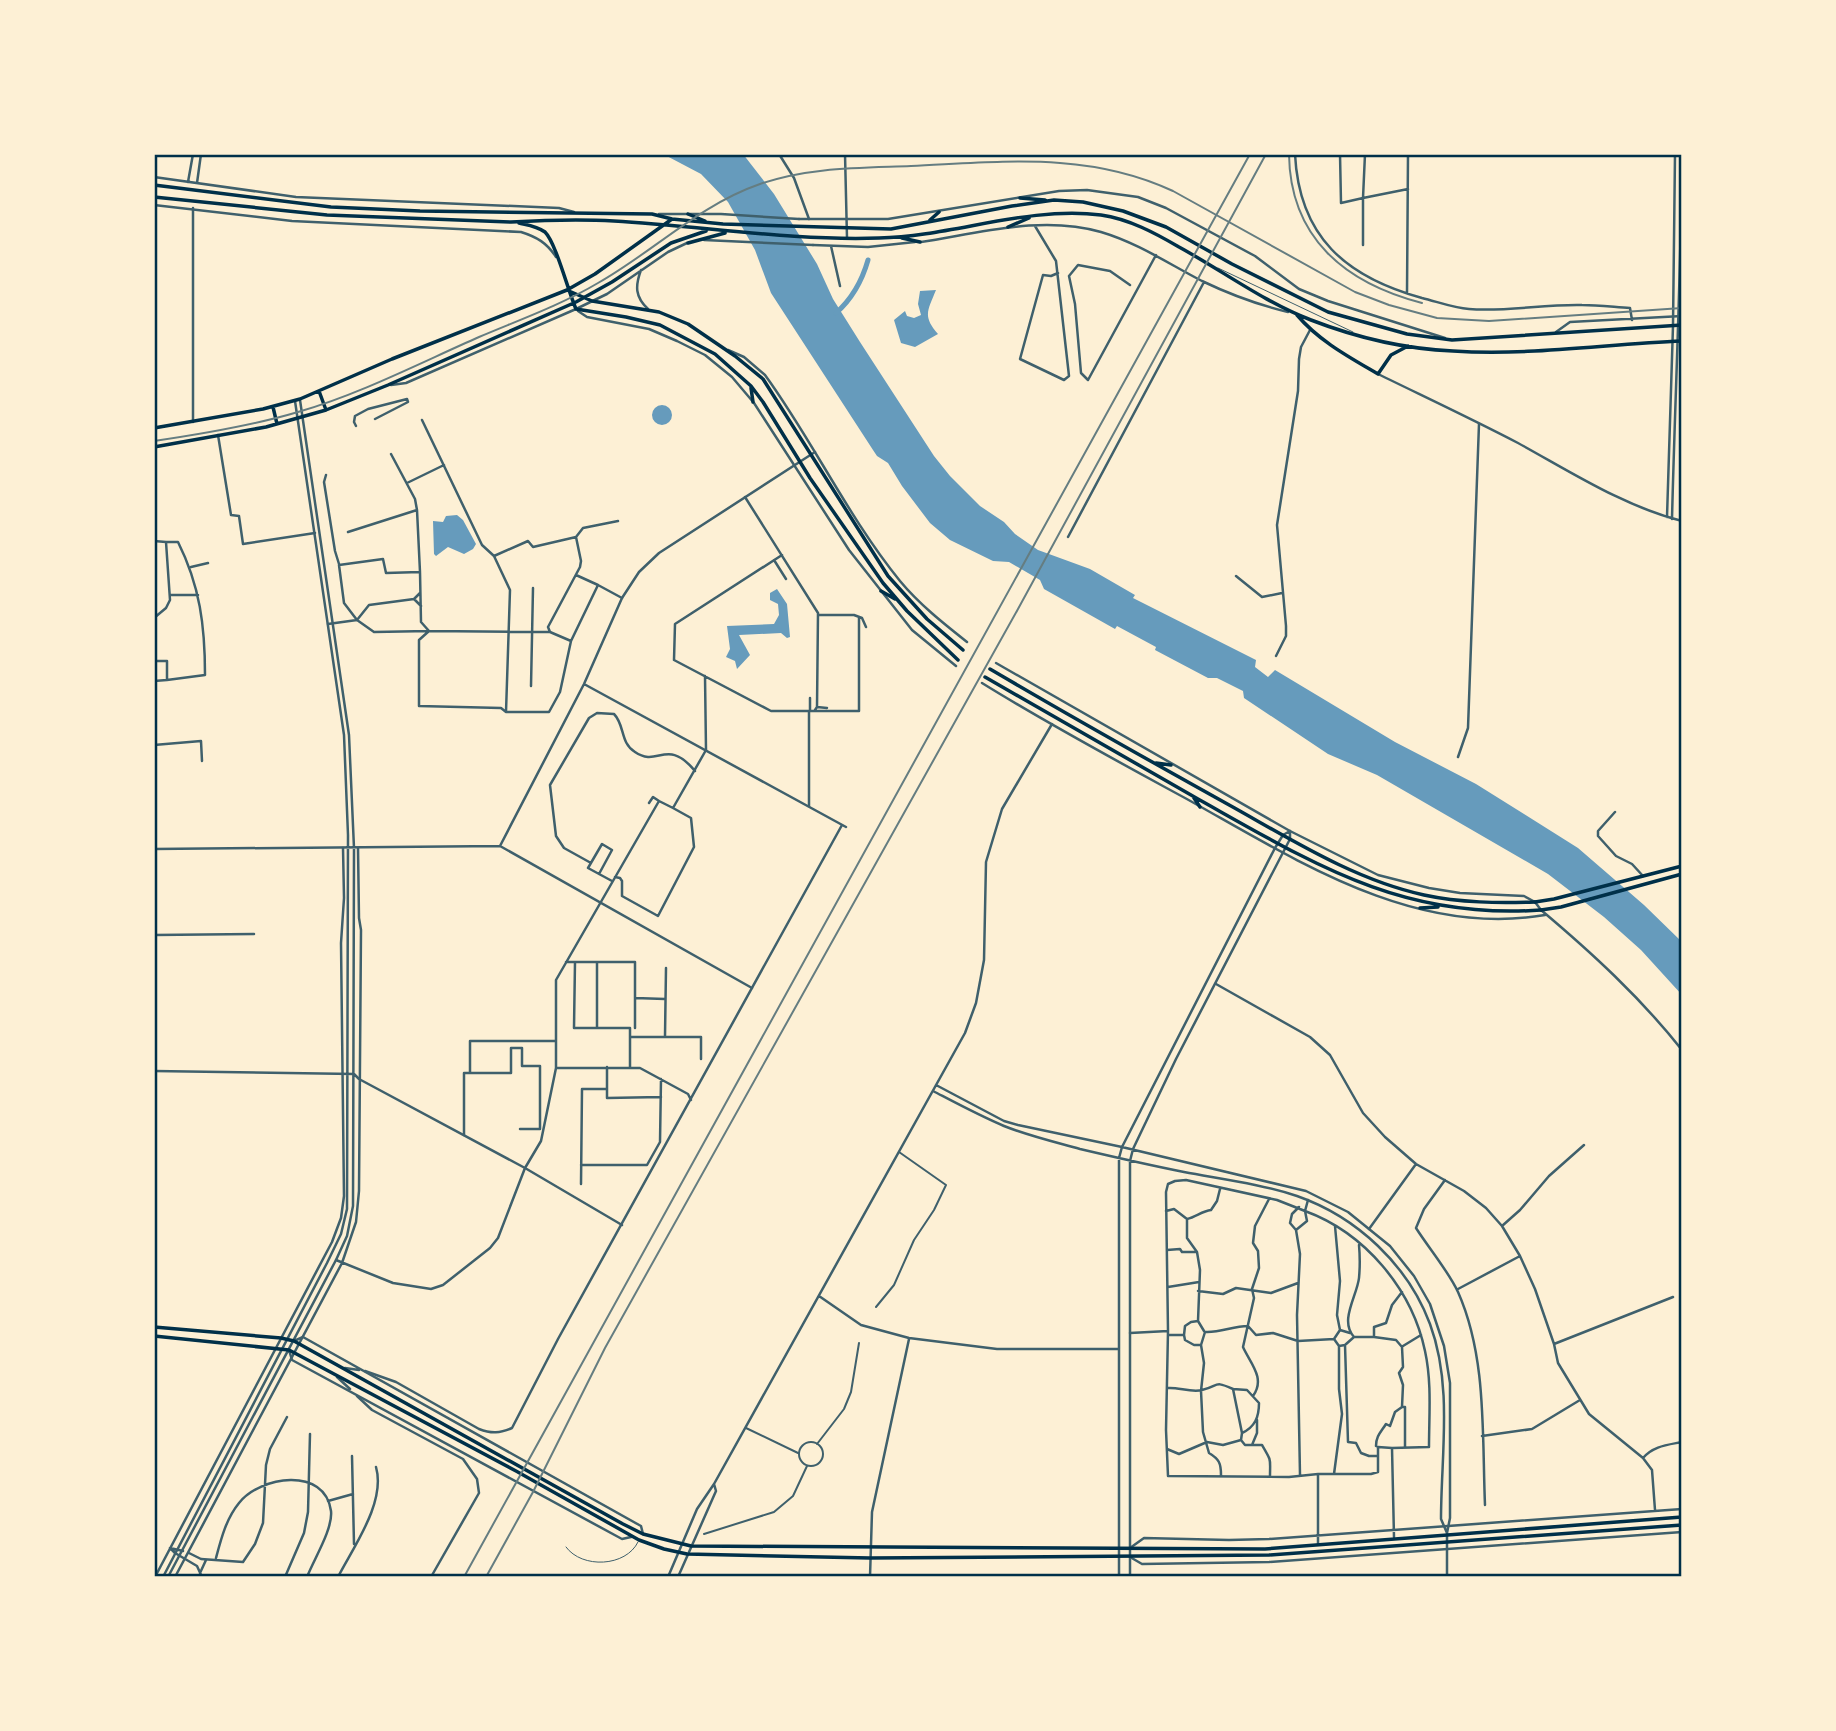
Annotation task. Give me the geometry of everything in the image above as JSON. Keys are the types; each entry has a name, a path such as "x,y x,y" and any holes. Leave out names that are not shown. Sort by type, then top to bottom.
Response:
{"main road":[{"path":"154,185 331,207 652,214 672,219 723,224 848,229 891,229 1054,200"},
{"path":"154,197 317,214 511,222 612,221 730,232 847,238 896,237 1035,216 1104,215 1159,235 1295,313 1335,328 1408,346 1489,352 1679,342"},
{"path":"1020,198 1108,207 1166,227 1301,300 1348,318 1408,334 1452,340 1681,326"},
{"path":"928,221 939,212"},
{"path":"688,214 711,223"},
{"path":"1008,227 1035,216"},
{"path":"154,428 273,407 297,400 567,290 595,275 672,219"},
{"path":"511,222 536,226 546,233 554,245 567,290 576,309 660,325 715,354 751,386 799,462 883,583 958,660"},
{"path":"154,447 300,419 326,410 576,302 680,239 711,230"},
{"path":"688,243 730,232"},
{"path":"896,237 920,242"},
{"path":"567,290 592,301 648,309 688,324 763,379 888,576 927,619 963,650"},
{"path":"1295,313 1310,330 1378,374 1391,355 1408,346"},
{"path":"751,386 753,402"},
{"path":"319,391 326,410"},
{"path":"273,407 276,424"},
{"path":"881,591 898,601"},
{"path":"990,669 1290,839 1368,878 1424,895 1479,902 1535,902 1682,866"},
{"path":"985,677 1278,843 1370,888 1397,897 1494,912 1541,910 1682,874"},
{"path":"1152,762 1171,765"},
{"path":"1193,796 1200,807"},
{"path":"1420,908 1450,907"},
{"path":"154,1327 294,1340 642,1534 691,1546 1265,1549 1682,1517"},
{"path":"154,1336 289,1350 639,1539 687,1554 870,1558 959,1555 1269,1555 1682,1525"}],"street":[{"path":"188,182 193,154"},
{"path":"197,183 201,154"},
{"path":"779,154 794,178 809,219"},
{"path":"845,154 847,238"},
{"path":"1295,154 1302,202 1317,230 1336,255 1365,277 1407,293 1465,309 1494,310 1581,304 1630,308 1632,320"},
{"path":"1340,154 1341,203 1408,189"},
{"path":"1363,245 1365,154"},
{"path":"1407,293 1408,154"},
{"path":"1672,519 1679,342 1673,326 1675,154"},
{"path":"1667,517 1681,326 1682,154"},
{"path":"154,177 296,197 559,208 584,214"},
{"path":"652,214 888,219 1059,191 1087,190 1138,197 1166,208 1255,256 1298,289 1392,323 1452,340"},
{"path":"154,205 292,221 521,232 537,237 549,246 557,258"},
{"path":"193,208 193,422"},
{"path":"1034,225 1056,261 1058,273 1069,376 1064,380 1020,359 1043,275 1058,273"},
{"path":"388,385 406,383 576,309 668,252 688,243 710,240 882,247 1008,227 1063,225 1101,232 1140,246 1204,282 1268,307 1295,313"},
{"path":"831,246 840,286"},
{"path":"1130,285 1110,271 1078,265 1069,276 1075,304 1081,373 1088,380 1156,255"},
{"path":"641,270 636,285 637,292 639,301 648,309"},
{"path":"1068,537 1204,282"},
{"path":"576,309 587,317 649,329 705,355 732,377 753,402 849,550 912,630 956,666"},
{"path":"1552,335 1570,322 1681,316"},
{"path":"1276,656 1286,636 1277,525 1298,391 1301,347 1310,330"},
{"path":"1378,374 1617,497 1672,519 1682,519"},
{"path":"356,426 355,416 368,409 407,399 408,402 375,419"},
{"path":"180,1549 330,1257 345,1220 348,1202 341,943 345,848 344,735 331,624 297,400"},
{"path":"175,1577 342,1263 358,1208 361,930 346,710 315,533 300,419"},
{"path":"422,420 482,545 494,556 510,590 506,712"},
{"path":"1458,757 1468,729 1479,424"},
{"path":"218,435 231,515 239,516 243,544 315,533"},
{"path":"391,454 415,499 421,622 429,631"},
{"path":"500,846 583,684 622,598 639,572 659,553 812,454 901,583 938,619 967,642"},
{"path":"407,483 444,465"},
{"path":"326,475 324,482 335,551 340,565 344,603 357,620 374,632 532,631 550,632 571,641"},
{"path":"746,497 818,615 809,806"},
{"path":"348,532 417,510"},
{"path":"494,556 528,541 533,547 576,537 583,528 618,521"},
{"path":"550,632 548,627 582,561 576,537"},
{"path":"154,541 178,542 190,567 198,595 205,650 205,675 154,681"},
{"path":"154,618 166,608 170,596 166,542"},
{"path":"782,555 675,624 674,660 771,711 859,711 859,617"},
{"path":"340,565 383,559 386,573 420,572"},
{"path":"774,560 786,579"},
{"path":"190,567 208,563"},
{"path":"576,575 622,598"},
{"path":"1236,576 1262,597 1282,593"},
{"path":"429,631 419,639 419,706 549,712 560,692 571,641 598,585"},
{"path":"531,685 533,588"},
{"path":"331,624 357,620 369,605 414,599 421,592"},
{"path":"170,596 198,595"},
{"path":"414,599 421,606"},
{"path":"818,615 859,617 866,627"},
{"path":"154,661 167,661 167,680"},
{"path":"996,663 1171,765 1290,831 1378,875 1460,893 1524,896 1535,902 1546,915 1601,961 1682,1049"},
{"path":"673,808 706,750 705,676"},
{"path":"982,683 1200,807 1359,890 1420,908 1474,918 1546,915"},
{"path":"342,1368 363,1370 396,1382 489,1433 512,1428 558,1339 844,826 583,684"},
{"path":"810,698 812,710"},
{"path":"812,710 827,708"},
{"path":"591,863 565,848 556,836 550,785 589,718 597,713 614,714 620,719 625,741 635,752 646,757 676,754 687,761 695,771"},
{"path":"668,1577 697,1509 746,1428 965,1033 985,960 986,862 1002,809 1052,724"},
{"path":"154,745 201,741 202,761"},
{"path":"599,874 612,850 602,844 589,868 599,874 607,878 620,878 622,896 658,916 694,847 691,818 653,797 649,803"},
{"path":"541,1129 556,1068 556,980 659,801"},
{"path":"1615,812 1598,831 1598,836 1616,856 1632,864 1643,876"},
{"path":"1119,1577 1119,1158 1122,1147 1275,848 1283,835 1290,831"},
{"path":"1130,1577 1132,1149 1290,839 1290,831"},
{"path":"154,849 500,846 752,988"},
{"path":"163,1577 289,1350 347,1236 354,1206 356,848"},
{"path":"607,878 610,872"},
{"path":"154,935 254,934"},
{"path":"566,962 635,962 630,1067"},
{"path":"575,962 574,1028 632,1028"},
{"path":"597,962 597,1028"},
{"path":"665,1036 666,968"},
{"path":"1216,984 1310,1037 1330,1055 1363,1113 1385,1137 1416,1164 1486,1208 1502,1226 1535,1289 1558,1363 1589,1414 1643,1458 1652,1470 1656,1510"},
{"path":"635,998 665,999"},
{"path":"632,1037 701,1037 701,1059"},
{"path":"470,1073 470,1041 556,1041"},
{"path":"336,1260 393,1283 431,1289 443,1285 490,1248 498,1238 525,1168 541,1141 540,1066 522,1066 522,1048 511,1048 511,1073 464,1073 464,1135"},
{"path":"556,1068 640,1068 688,1094 691,1100"},
{"path":"607,1068 607,1098 661,1097"},
{"path":"154,1071 354,1074 622,1225"},
{"path":"155,1577 332,1242 341,1218 344,1196 346,1074"},
{"path":"582,1166 647,1165 660,1142 661,1079"},
{"path":"936,1085 1018,1125 1306,1191 1348,1212 1390,1246 1414,1276 1430,1304 1443,1340 1450,1383 1447,1577"},
{"path":"581,1184 582,1089 607,1089"},
{"path":"933,1091 1009,1128 1119,1158 1274,1190 1308,1200 1348,1221 1385,1252 1406,1278 1430,1325 1441,1369 1441,1519 1446,1525"},
{"path":"520,1129 541,1129"},
{"path":"1502,1226 1520,1210 1549,1176 1584,1145"},
{"path":"876,1307 894,1285 915,1240 946,1185 899,1152"},
{"path":"1369,1229 1416,1164"},
{"path":"1378,1447 1429,1447 1430,1387 1421,1335 1402,1292 1379,1261 1335,1225 1298,1207 1186,1180 1168,1184 1168,1476 1289,1477 1378,1472 1376,1440 1378,1434 1386,1424 1390,1426 1395,1412 1402,1407"},
{"path":"1445,1180 1424,1209 1416,1228 1457,1290 1470,1326 1479,1371 1485,1505"},
{"path":"1188,1219 1211,1210 1220,1189"},
{"path":"1253,1396 1257,1391 1258,1378 1244,1347 1254,1298 1252,1289 1259,1268 1258,1251 1254,1243 1255,1226 1269,1199"},
{"path":"1296,1230 1307,1221 1305,1210 1308,1200"},
{"path":"1298,1207 1292,1214 1290,1223 1296,1230 1300,1254 1300,1475"},
{"path":"1166,1211 1174,1209 1188,1219"},
{"path":"1188,1219 1187,1238 1197,1252 1198,1321 1205,1332 1201,1345 1204,1363 1201,1391 1203,1432 1209,1453 1218,1458 1221,1465 1221,1475"},
{"path":"1335,1225 1340,1281 1337,1315 1340,1330 1335,1339"},
{"path":"1350,1333 1348,1324 1351,1304 1359,1282 1359,1243"},
{"path":"1167,1250 1197,1252"},
{"path":"1457,1290 1520,1256"},
{"path":"1167,1287 1199,1282"},
{"path":"1198,1291 1223,1294 1236,1288 1271,1293 1298,1283"},
{"path":"1374,1337 1374,1327 1386,1323 1392,1305 1402,1292"},
{"path":"820,1296 861,1325 909,1338 997,1349 1118,1349"},
{"path":"1554,1344 1673,1297"},
{"path":"1198,1321 1185,1326 1184,1335 1185,1340 1201,1345"},
{"path":"1205,1332 1217,1333 1234,1326 1248,1326 1256,1335 1273,1333 1298,1340 1335,1339"},
{"path":"1340,1330 1354,1337"},
{"path":"1130,1333 1184,1335"},
{"path":"1402,1347 1421,1335"},
{"path":"1339,1346 1345,1345 1354,1337 1374,1337 1396,1340 1402,1347 1403,1367 1399,1373 1403,1385 1402,1407 1405,1408 1405,1447"},
{"path":"294,1340 303,1338 641,1526 642,1534"},
{"path":"870,1577 873,1512 909,1338"},
{"path":"1334,1474 1342,1413 1339,1346 1335,1339"},
{"path":"817,1444 844,1409 851,1392 859,1343"},
{"path":"1345,1345 1348,1442 1356,1443 1361,1453 1368,1456 1379,1455"},
{"path":"289,1350 291,1359 622,1539 634,1536"},
{"path":"332,1372 372,1410 463,1459 477,1479 479,1493 431,1577"},
{"path":"1168,1388 1201,1391 1222,1384 1233,1389 1247,1390 1259,1403 1257,1433 1252,1445"},
{"path":"1233,1389 1241,1440 1245,1445 1262,1445 1272,1464 1270,1476"},
{"path":"1482,1436 1532,1429 1580,1400"},
{"path":"170,1548 180,1549 201,1559 243,1562 255,1544 263,1523 266,1465 270,1450 287,1417"},
{"path":"1242,1433 1249,1430 1257,1420"},
{"path":"746,1428 799,1454"},
{"path":"285,1577 304,1533 308,1511 310,1434"},
{"path":"1167,1449 1179,1454 1207,1442 1223,1445 1241,1440"},
{"path":"1643,1458 1658,1447 1682,1442"},
{"path":"805,1444 817,1444 823,1453 821,1461 815,1466 807,1466 801,1461 799,1454 805,1444"},
{"path":"1392,1448 1394,1537"},
{"path":"352,1456 354,1544"},
{"path":"704,1534 774,1511 793,1496 807,1466"},
{"path":"338,1577 377,1498 379,1479 376,1467"},
{"path":"1318,1474 1318,1544"},
{"path":"216,1558 222,1533 239,1502 274,1480 308,1483 326,1496 331,1512 327,1529 307,1577"},
{"path":"678,1577 716,1491 714,1484"},
{"path":"328,1501 353,1494"},
{"path":"1130,1548 1144,1538 1229,1540 1682,1509"},
{"path":"1130,1557 1142,1564 1269,1563 1682,1532"},
{"path":"170,1548 197,1566 201,1575"},
{"path":"168,1577 177,1554"},
{"path":"201,1575 207,1559"}],"lane":[{"path":"1216,267 1356,333"},
{"path":"566,1546 578,1558 599,1563 635,1549 642,1534"}],"water":[{"path":"663,154 743,154 774,194 817,264 833,299 934,456 980,506 1038,550 1090,569 1135,595 1133,598 1256,660 1255,667 1268,677 1275,670 1395,742 1476,784 1578,848 1682,942 1682,995 1641,950 1604,917 1548,874 1377,775 1328,754 1244,698 1243,691 1217,678 1208,678 1117,626 1115,629 1044,589 1040,580 1009,562 993,561 950,540 930,523 888,463 873,450 771,293 755,250 728,202 701,174"},
{"path":"936,290 928,317 938,334 915,347 901,343 894,320 905,311 907,316 914,318 921,315 918,304 920,291"},
{"path":"658,405 666,405 672,415 666,425 658,425 652,419 652,411"},
{"path":"457,515 463,520 476,544 464,554 448,547 436,556 433,521 443,522 446,516"},
{"path":"777,589 787,604 790,637 787,638 781,633 739,635 750,655 737,669 735,661 726,657 730,649 727,626 774,624 779,615 778,604 770,600 770,593"}],"waterway":[{"path":"836,313 856,289 868,260"}],"railway":[{"path":"464,1577 1250,154"},
{"path":"486,1577 533,1492 605,1348 1018,609 1266,154"},
{"path":"1289,154 1292,184 1299,210 1311,233 1327,252 1346,269 1369,283 1422,303"},
{"path":"154,441 298,412 390,378 584,291 618,271 696,216 738,193 778,178 835,169 1044,162 1109,170 1141,178 1173,191 1355,292 1389,305 1437,318 1489,321 1682,308"}]}
